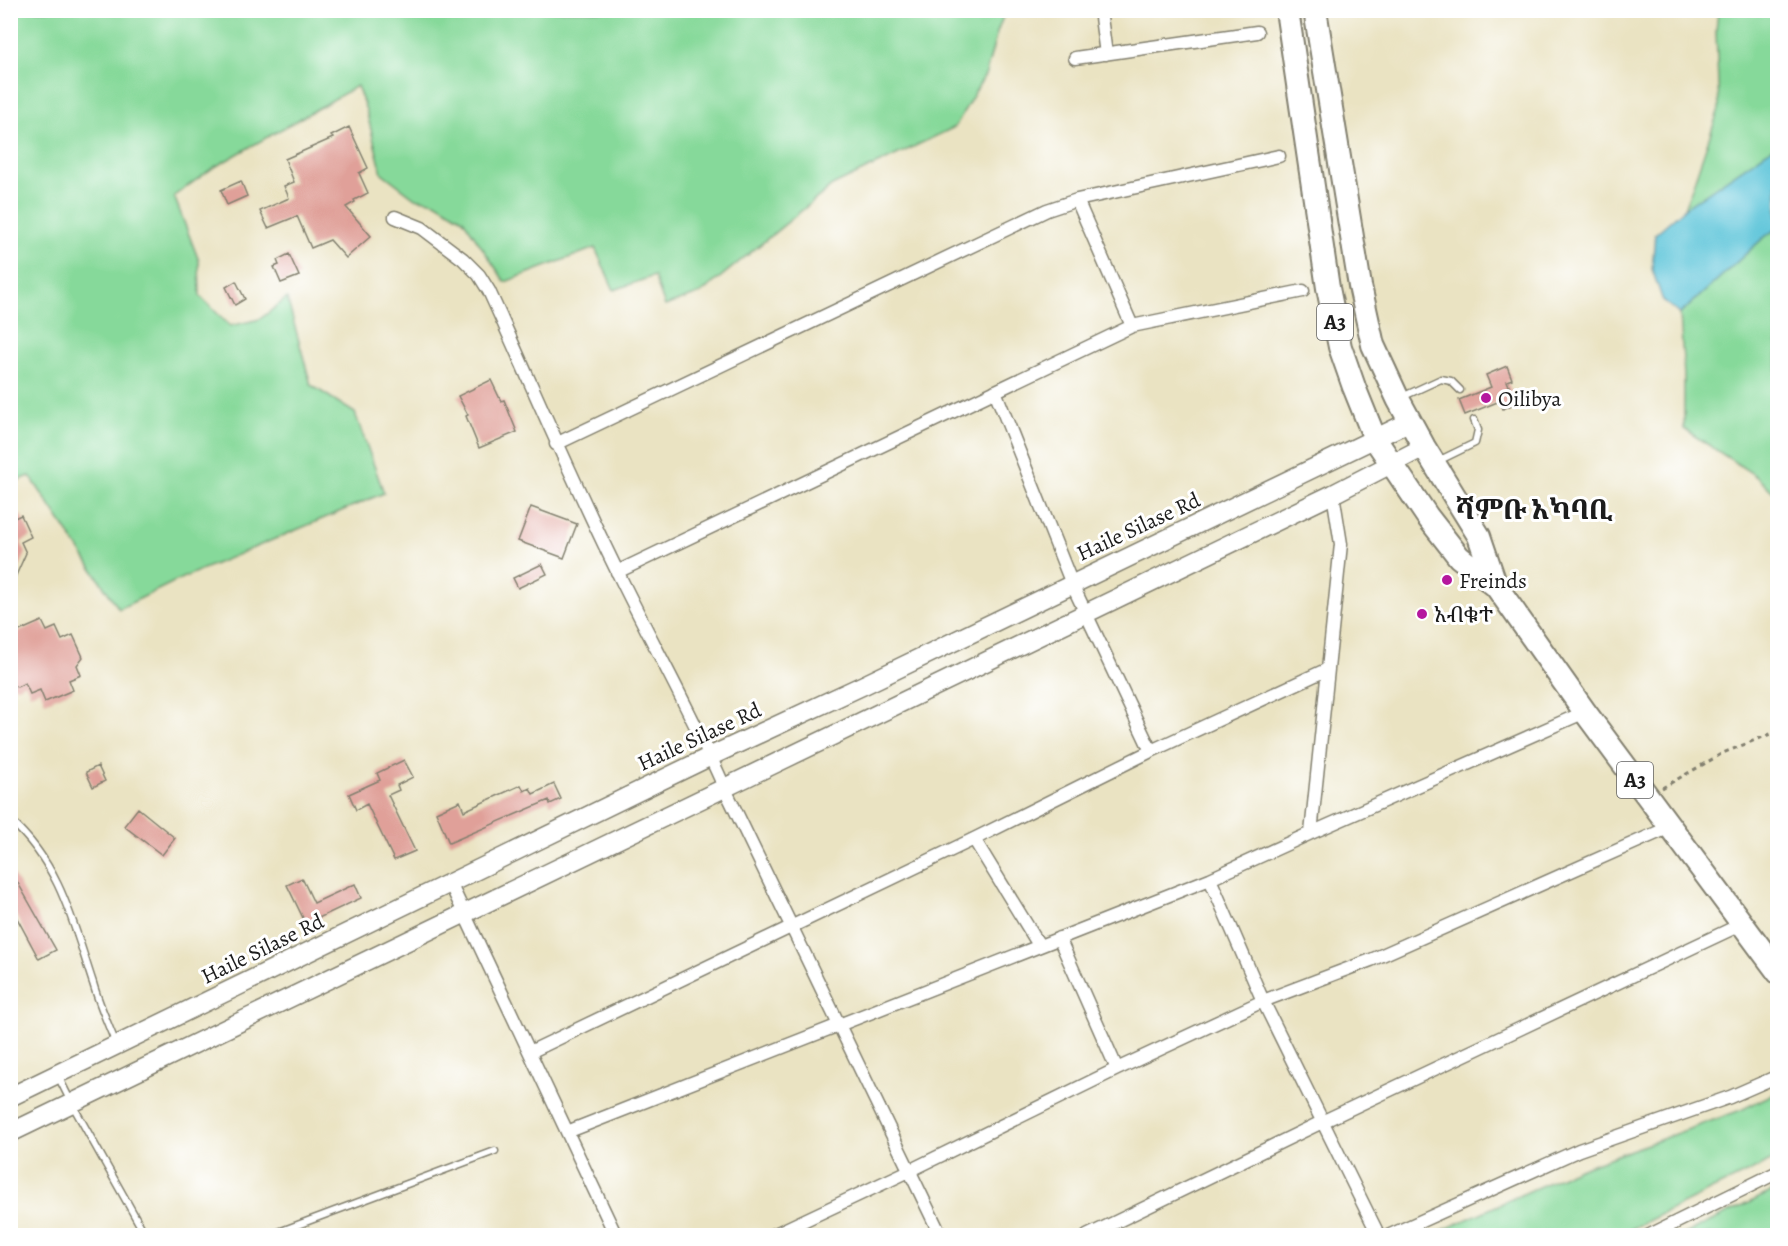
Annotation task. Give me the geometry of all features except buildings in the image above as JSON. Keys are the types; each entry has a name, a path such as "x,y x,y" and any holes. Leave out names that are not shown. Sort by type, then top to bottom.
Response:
{"highway":[{"path":"1288,14 1315,11"},
{"name":"A3","path":"1315,11 1360,286 1373,345 1398,399 1429,455 1479,536 1496,586 1585,712 1778,972"},
{"name":"A3","path":"1288,14 1328,288 1340,346 1354,387 1375,438 1427,516 1459,557 1496,586"}],"main road":[{"name":"Haile Silase Rd","path":"10,1097 711,756 866,684 1411,421"},
{"path":"10,1133 1392,465 1429,455"},
{"path":"1217,515 1231,544"}],"street":[{"path":"1100,10 1106,54"},
{"path":"1075,58 1257,32"},
{"path":"556,444 1047,210 1077,201 1280,156"},
{"path":"1077,201 1132,326"},
{"path":"395,216 423,228 463,259 479,275 493,300 556,444 617,572 711,756 940,1236"},
{"path":"617,572 1132,326 1303,291"},
{"path":"995,391 1072,584 1151,751"},
{"path":"1311,833 1341,544 1333,494"},
{"path":"530,1052 792,928 1151,751 1328,669"},
{"path":"567,1132 1210,879 1585,712"},
{"path":"771,1236 1263,1001 1371,960 1670,827"},
{"path":"974,839 1039,945"},
{"path":"1210,879 1263,1001 1379,1236"},
{"path":"450,883 616,1236"},
{"path":"1087,1236 1324,1121 1742,924"},
{"path":"1059,938 1117,1069"},
{"path":"1388,1236 1579,1150 1730,1097 1778,1076"},
{"path":"1648,1236 1778,1172"}],"lane":[{"path":"1398,399 1441,379 1451,381 1460,390"},
{"path":"1429,455 1475,443 1478,430 1474,420"},
{"path":"10,820 24,833 55,877 77,931 93,986 117,1044"},
{"path":"57,1075 146,1236"},
{"path":"268,1236 495,1151"}],"path":[{"path":"1647,796 1723,753 1778,731"}],"green space":[{"path":"10,11 1005,11 986,73 955,127 832,186 701,293 665,306 654,276 614,290 595,248 505,282 463,219 435,202 415,198 382,173 366,110 357,86 213,168 174,196 199,261 200,296 230,326 260,319 287,298 311,385 355,413 384,493 182,578 119,609 30,476 11,483"},
{"path":"1718,11 1777,11 1777,145 1685,208 1719,109 1716,31"},
{"path":"1777,228 1777,495 1753,474 1684,429 1684,376 1680,314"},
{"path":"1777,1092 1777,1158 1619,1235 1432,1235 1576,1170 1741,1110"},
{"path":"1777,1189 1777,1235 1683,1235"}],"water":[{"path":"1777,145 1777,228 1680,314 1663,301 1652,269 1655,234 1685,208"}],"place":[{"name":"Oilibya","path":"1486,398"},
{"name":"Freinds","path":"1447,580"},
{"name":"አብቁተ","path":"1422,614"}],"district":[{"name":"ሻምቡ አካባቢ","path":"1534,509"}]}
